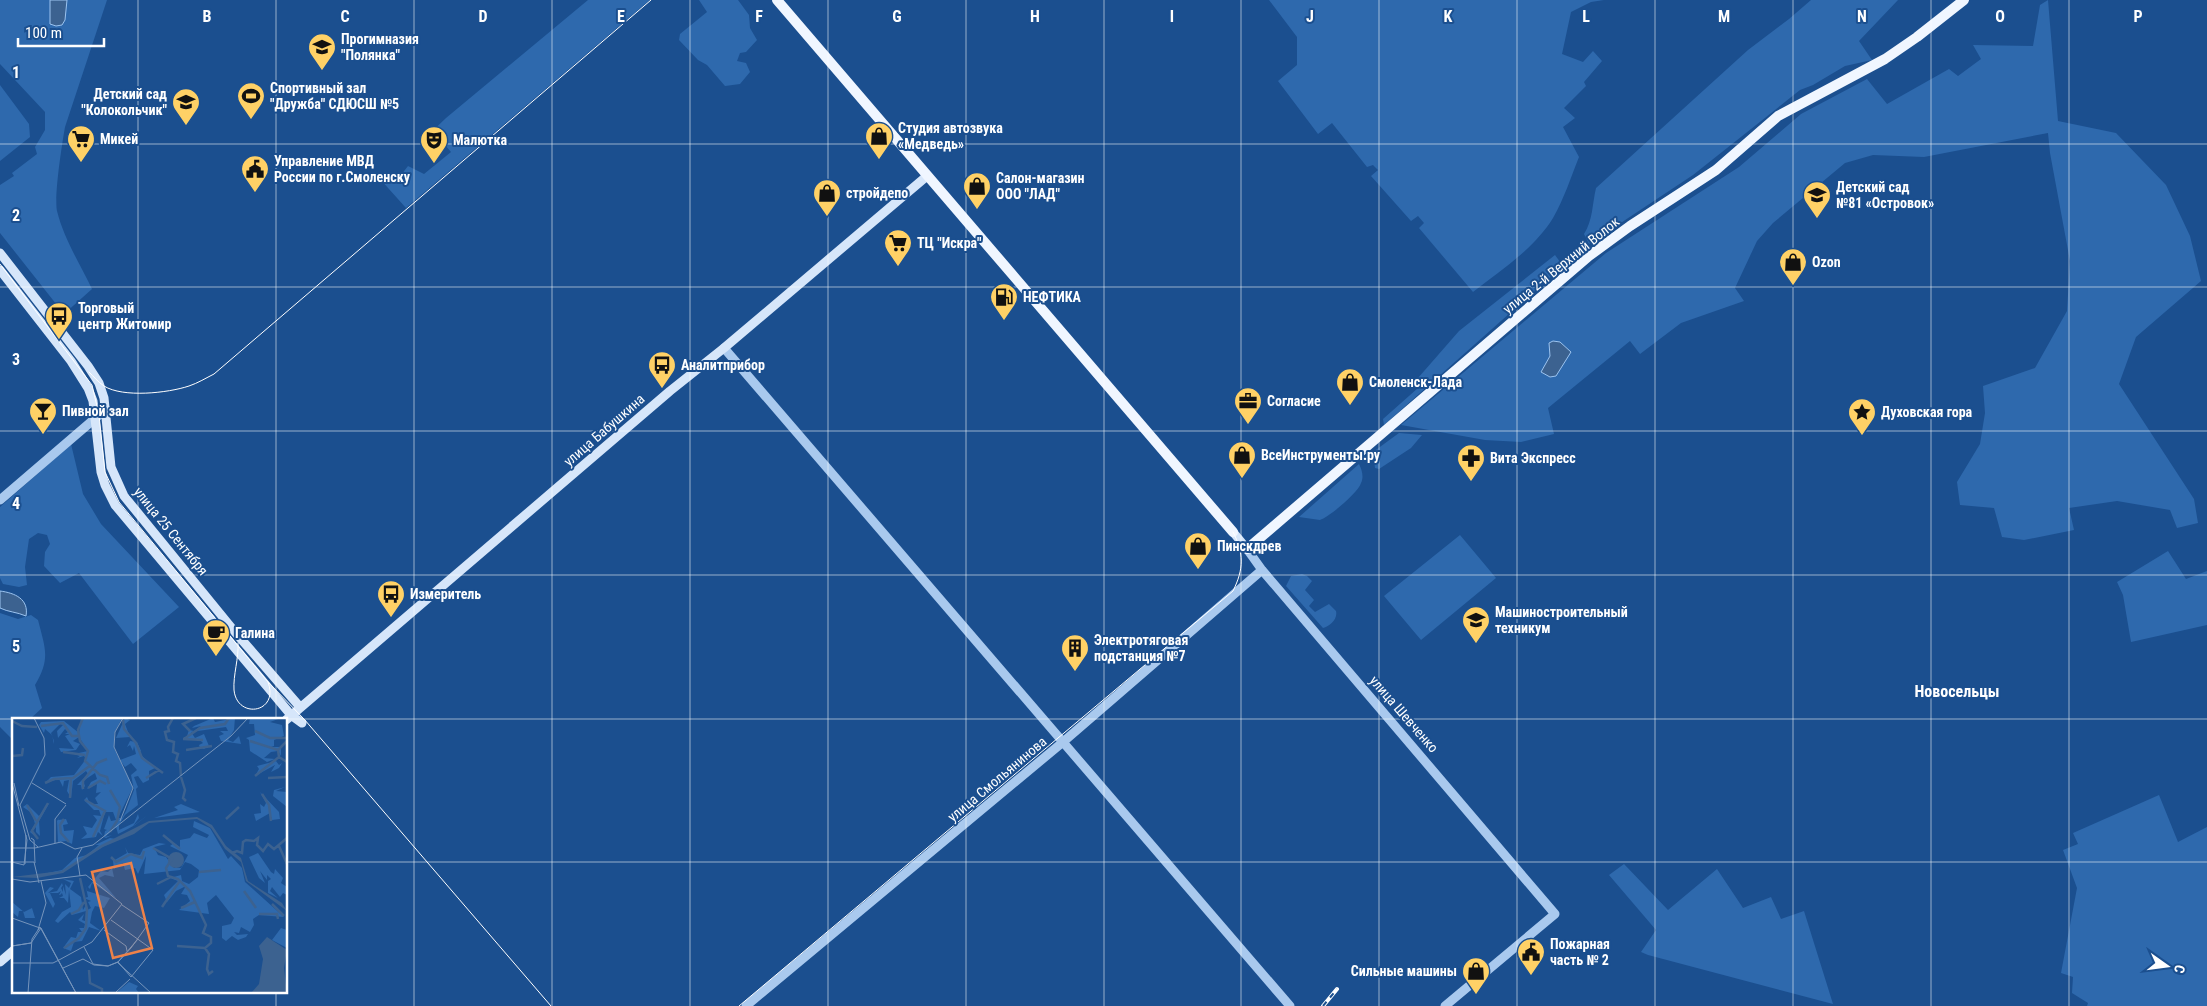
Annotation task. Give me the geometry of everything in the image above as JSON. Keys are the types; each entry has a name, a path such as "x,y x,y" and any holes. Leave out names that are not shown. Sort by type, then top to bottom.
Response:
{"main road":[{"path":"777,0 1233,532"},
{"name":"улица 2-й Верхний Волок","path":"1247,549 1589,256 1630,226 1716,170 1778,116 1885,59 1917,37 1964,0"},
{"name":"улица Бабушкина","path":"288,717 573,476 670,391 724,348 927,176"},
{"name":"улица 25 Сентября","path":"0,253 88,366 99,383 106,409 112,467 124,496 228,625 300,707"},
{"path":"0,270 86,382 91,394 104,485 116,505 288,717 302,723"},
{"name":"улица Шевченко","path":"1233,532 1247,549"},
{"path":"0,962 12,952"}],"street":[{"path":"724,348 1290,1006"},
{"path":"0,500 106,409"},
{"name":"улица Шевченко","path":"1247,549 1262,570 1555,914 1445,1006"},
{"name":"улица Смольянинова","path":"746,1006 1063,742 1262,570"}],"shaded area":[{"path":"0,0 107,0 65,127 60,157 57,211 68,241 92,289 64,314 0,233 0,185 14,176 12,173 37,154 35,147 45,130 45,112 0,64"},
{"path":"50,0 67,0 65,20 62,25 50,24"},
{"path":"588,0 650,0 406,208 380,179 398,179 408,166 424,174 451,152 445,145 433,155 422,141 446,118"},
{"path":"699,0 738,0 749,15 750,28 757,40 746,52 740,53 737,61 746,63 750,72 740,84 725,86 707,65 698,60 679,40 680,34 707,12"},
{"path":"1269,0 1604,0 1591,2 1571,12 1562,54 1583,62 1593,51 1602,61 1584,82 1586,86 1564,108 1575,118 1563,127 1579,157 1557,211 1536,240 1473,292 1419,228 1424,223 1418,216 1411,221 1371,176 1378,170 1373,165 1367,167 1332,123 1318,134 1278,81 1297,65 1297,37"},
{"path":"1811,0 1898,0 1859,41 1872,60 1845,66 1813,85 1800,90 1693,175 1589,244 1584,234 1591,218 1596,188 1748,50"},
{"path":"2048,0 2058,121 2116,133 2166,185 2190,236 2201,281 2136,337 2119,384 2194,499 2198,523 2177,528 2170,510 2117,501 2069,508 2074,530 2024,540 2002,537 1994,508 1960,505 1957,482 1980,444 1985,413 1983,386 2035,368 2067,311 2070,261 2048,133 1924,157 1873,155 1845,163 1773,223 1757,241 1735,288 1744,301 1681,323 1640,354 1630,341 1548,408 1554,434 1521,442 1485,440 1401,425 1606,253 1739,167 1801,114 1867,79 1887,104 1949,69 1958,76 1981,59 1973,45 2033,46 2040,5"},
{"path":"0,85 29,124 30,137 0,161"},
{"path":"1555,255 1563,266 1384,425 1383,419 1418,388 1418,378 1459,331"},
{"path":"1553,341 1560,342 1571,352 1556,376 1550,377 1541,372 1550,356 1549,343"},
{"path":"1399,433 1422,435 1411,448 1379,469 1375,468 1373,452"},
{"path":"71,444 83,494 101,524 179,607 133,644 79,573 60,583 44,566 45,552 50,544 47,535 38,533 29,539 25,567 27,585 19,587 3,584 0,578 0,507"},
{"path":"1359,464 1362,474 1361,483 1355,493 1343,504 1320,520 1299,517"},
{"path":"1460,535 1496,578 1421,640 1384,596"},
{"path":"2168,551 2186,579 2207,571 2207,625 2131,642 2123,595 2117,582"},
{"path":"1302,574 1312,581 1305,590 1314,600 1309,606 1315,612 1329,604 1336,611 1335,619 1326,627 1323,628 1286,586 1291,576"},
{"path":"0,591 11,593 20,598 25,605 26,616 0,608"},
{"path":"0,613 18,619 31,615 38,620 45,653 43,667 35,685 42,708 31,718 12,718 11,738 0,727"},
{"path":"2159,795 2178,842 2207,827 2207,1006 2087,1006 2088,1003 2072,993 2073,977 2061,973 2077,888 2063,850 2078,844 2073,833"},
{"path":"1624,864 1668,910 1717,869 1743,908 1771,897 1781,919 1804,911 1833,1004 1641,952 1656,930 1609,875"}],"tram line":[{"path":"89,372 104,386 112,390 134,393 180,389 214,374 651,0"},
{"path":"0,264 92,385 99,415 105,472 119,502 268,682 304,719 551,1006"},
{"path":"739,1006 1233,591 1241,568 1241,554 1233,532"},
{"path":"238,643 234,684 237,700 242,706 249,709 257,709 263,706 268,701 270,692 268,682"}],"railway":[{"path":"1323,1006 1337,989"}],"place":[{"name":"Прогимназия \"Полянка\"","path":"322,71"},
{"name":"Спортивный зал \"Дружба\" СДЮСШ №5","path":"251,120"},
{"name":"Детский сад \"Колокольчик\"","path":"186,126"},
{"name":"Студия автозвука «Медведь»","path":"879,160"},
{"name":"Микей","path":"81,163"},
{"name":"Малютка","path":"434,164"},
{"name":"Управление МВД России по г.Смоленску","path":"255,193"},
{"name":"Салон-магазин ООО \"ЛАД\"","path":"977,210"},
{"name":"стройдепо","path":"827,217"},
{"name":"Детский сад №81 «Островок»","path":"1817,219"},
{"name":"ТЦ \"Искра\"","path":"898,267"},
{"name":"Ozon","path":"1793,286"},
{"name":"НЕФТИКА","path":"1004,321"},
{"name":"Торговый центр Житомир","path":"59,340"},
{"name":"Аналитприбор","path":"662,389"},
{"name":"Смоленск-Лада","path":"1350,406"},
{"name":"Согласие","path":"1248,425"},
{"name":"Пивной зал","path":"43,435"},
{"name":"Духовская гора","path":"1862,436"},
{"name":"ВсеИнструменты.ру","path":"1242,479"},
{"name":"Вита Экспресс","path":"1471,482"},
{"name":"Пинскдрев","path":"1198,570"},
{"name":"Измеритель","path":"391,618"},
{"name":"Машиностроительный техникум","path":"1476,644"},
{"name":"Галина","path":"216,657"},
{"name":"Электротяговая подстанция №7","path":"1075,672"},
{"name":"Пожарная часть № 2","path":"1531,976"},
{"name":"Сильные машины","path":"1476,995"}],"district":[{"name":"Новосельцы","path":"1957,691"}]}
